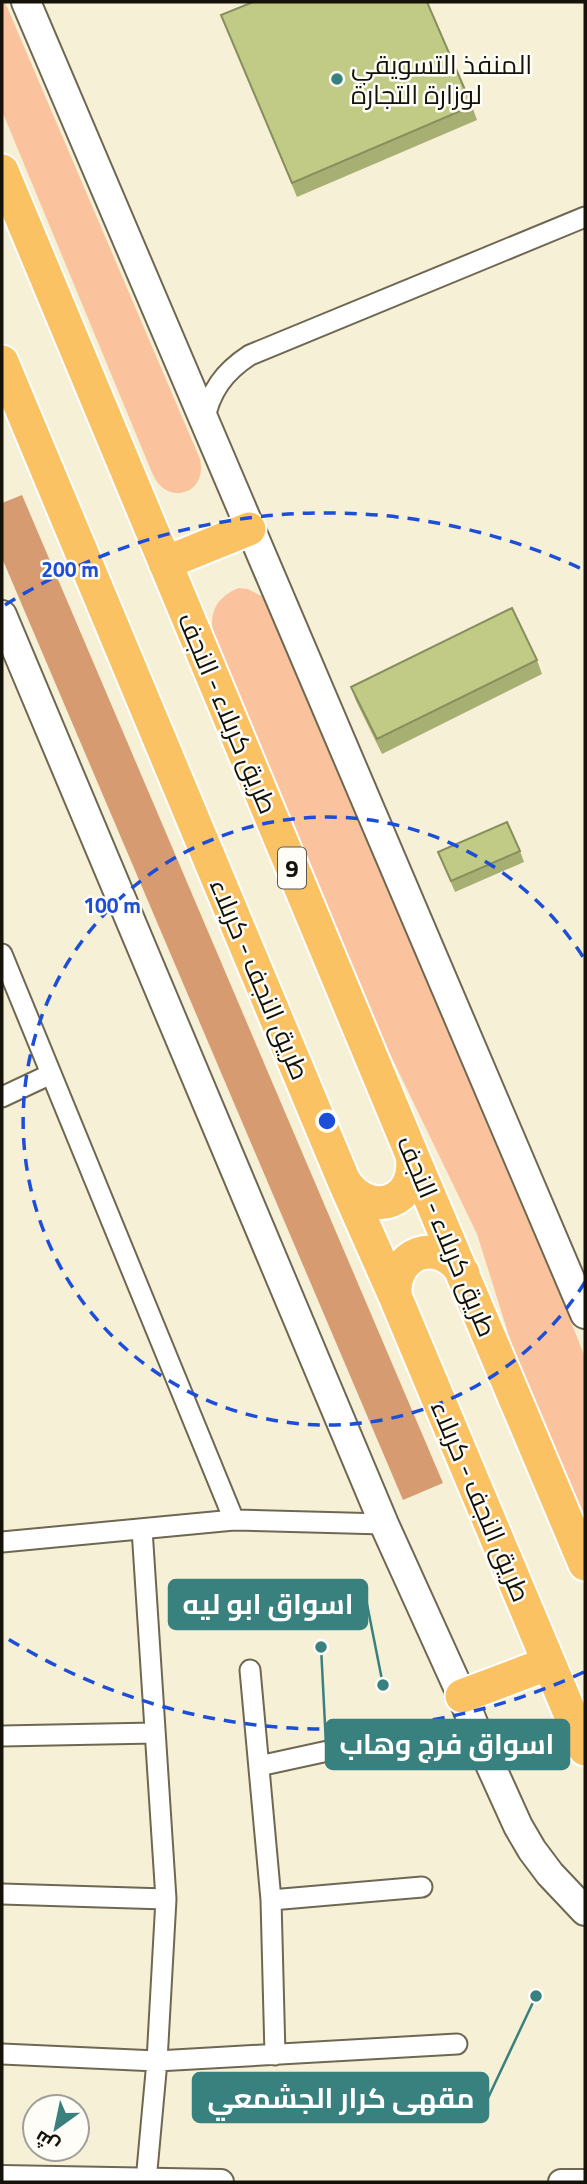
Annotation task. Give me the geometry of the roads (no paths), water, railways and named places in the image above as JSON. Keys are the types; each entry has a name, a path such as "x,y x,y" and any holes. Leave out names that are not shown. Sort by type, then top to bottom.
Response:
{"highway":[{"name":"طريق كربلاء - النجف","path":"2,171 585,1564"},
{"name":"طريق النجف - كربلاء","path":"3,367 585,1749"},
{"path":"165,563 249,529"},
{"path":"344,1181 351,1192 361,1199 385,1203 406,1190 412,1179 412,1154"},
{"path":"395,1296 394,1286 402,1266 418,1254 439,1253 458,1264 463,1273"},
{"path":"462,1696 549,1663"}],"main road":[{"path":"26,2 585,1314"},
{"path":"2,615 384,1524 518,1825 550,1874 585,1911"}],"street":[{"path":"204,423 207,406 219,383 236,364 250,355 585,217"},
{"path":"2,954 234,1520"},
{"path":"2,1097 51,1074"},
{"path":"4,1536 142,1529 234,1520 384,1524"},
{"path":"142,1529 166,1899 157,2061 146,2181"},
{"path":"250,1670 271,1900 275,2055"},
{"path":"2,1736 155,1733"},
{"path":"259,1766 360,1744"},
{"path":"271,1900 422,1887"},
{"path":"2,1894 166,1899"},
{"path":"2,2054 157,2061 457,2044"},
{"path":"2,2178 221,2182"},
{"path":"561,2182 585,2182"}],"place":[{"name":"المنفذ التسويقي لوزارة التجارة","path":"337,79"},
{"name":"اسواق فرج وهاب","path":"321,1647"},
{"name":"اسواق ابو ليه","path":"383,1685"},
{"name":"مقهى كرار الجشمعي","path":"536,1996"}]}
